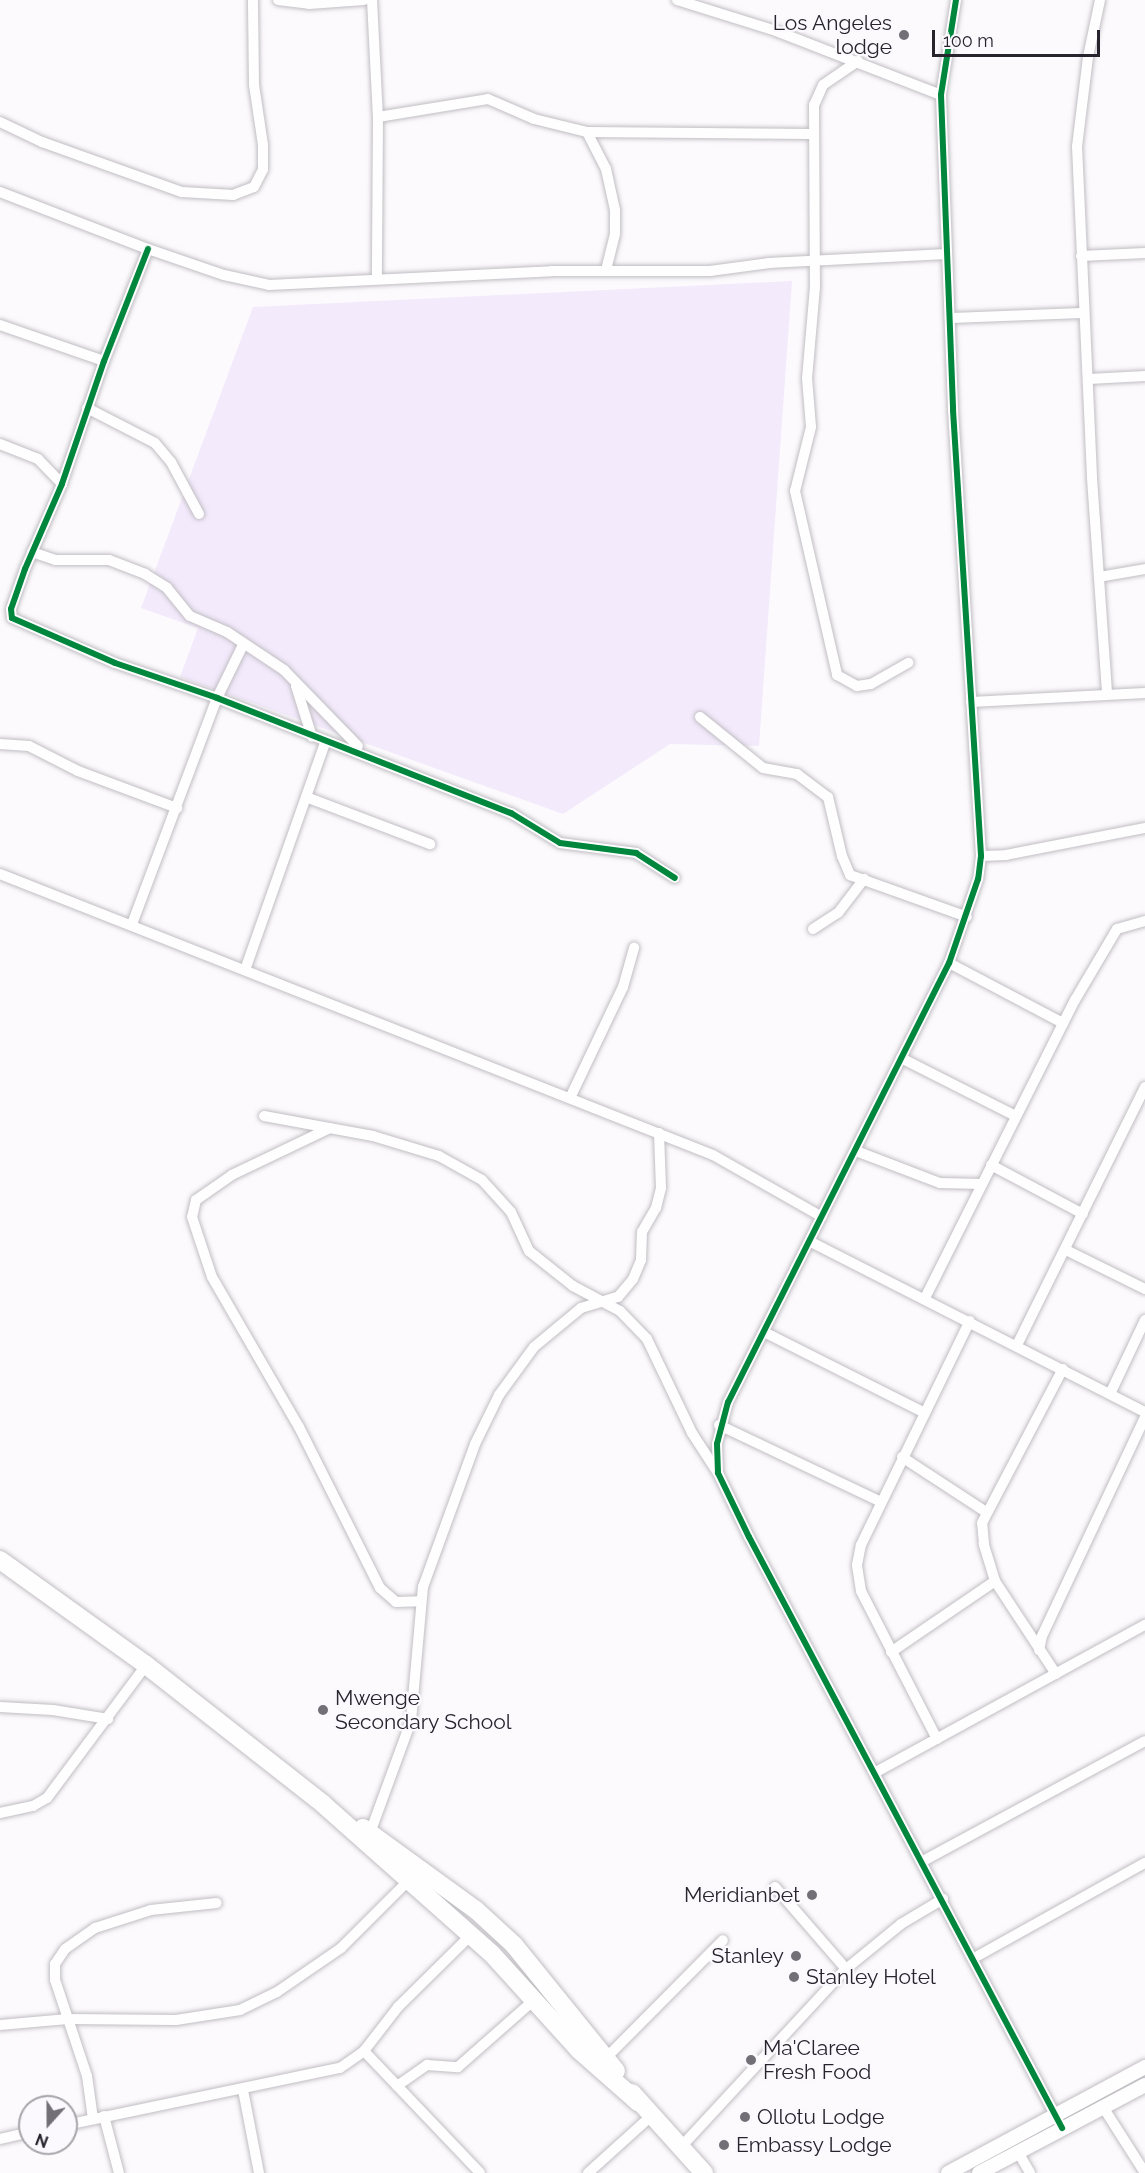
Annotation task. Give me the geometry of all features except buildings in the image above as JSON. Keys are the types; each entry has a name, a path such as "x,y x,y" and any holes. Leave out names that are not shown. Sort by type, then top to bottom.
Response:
{"highway":[{"path":"0,1560 146,1665 323,1804 407,1882 471,1935 534,2000 601,2063 704,2173"},
{"path":"323,1804 370,1833 476,1910 514,1946 601,2063"}],"main road":[{"path":"948,2173 1145,2067"},
{"path":"979,2173 1145,2085"}],"street":[{"path":"0,122 52,145 182,192 233,195 254,188 263,169 263,145 262,116 254,85 253,0"},
{"path":"278,0 309,4 364,0"},
{"path":"372,0 378,117 377,279"},
{"path":"676,0 858,61 941,95"},
{"path":"718,1473 719,1425 949,963 968,917 981,856 950,318 941,95 956,0"},
{"path":"1100,0 1088,57 1077,146 1083,313 1089,379 1107,694"},
{"path":"858,61 823,85 814,105 811,134 815,260 807,378 811,427 795,491 834,667 844,681 856,686 886,677 908,663"},
{"path":"378,117 488,99 534,118 586,132 811,134"},
{"path":"586,132 606,169 615,210 615,234 606,270"},
{"path":"0,192 148,249 224,275 269,285 606,270 710,271 815,260 947,254"},
{"path":"148,249 104,361 62,484 32,552 11,609 12,618 18,624 115,663 217,698 312,738 511,813 560,843 647,857 675,878"},
{"path":"1081,256 1145,253"},
{"path":"950,318 1083,313"},
{"path":"0,325 104,361"},
{"path":"1089,379 1145,376"},
{"path":"87,408 155,443 171,462 200,514"},
{"path":"0,444 38,459 62,484"},
{"path":"32,552 56,560 109,560 124,564 167,588 190,616 227,632 243,645 269,659 358,746"},
{"path":"1099,577 1145,569"},
{"path":"132,924 217,698 243,645"},
{"path":"294,682 312,738"},
{"path":"972,702 1145,693"},
{"path":"700,717 755,764 807,779 828,797 847,871 968,917"},
{"path":"245,970 325,743"},
{"path":"0,744 28,746 78,771 177,808"},
{"path":"306,797 430,844"},
{"path":"981,856 1006,855 1145,828"},
{"path":"0,874 659,1133 764,1180 822,1217"},
{"path":"813,929 838,913 864,879"},
{"path":"925,1298 1063,1023 1117,929 1145,921"},
{"path":"570,1098 623,987 634,948"},
{"path":"949,963 1063,1023"},
{"path":"901,1058 1016,1116"},
{"path":"1017,1345 1145,1088"},
{"path":"264,1116 330,1128 427,1152 466,1169 511,1212 529,1251 573,1286 626,1316 647,1339 692,1433 718,1473 1062,2128"},
{"path":"330,1128 232,1175 196,1200 192,1217 212,1277 298,1427 380,1587 396,1602 420,1601"},
{"path":"370,1833 411,1720 420,1601 437,1542 475,1444 512,1373 559,1323 581,1308 605,1304 628,1285 641,1260 642,1232 656,1208 661,1188 659,1133"},
{"path":"856,1151 940,1183 982,1184"},
{"path":"991,1165 1083,1214"},
{"path":"811,1242 1017,1345 1145,1414 1042,1636 1039,1650"},
{"path":"1066,1250 1145,1289"},
{"path":"1110,1394 1145,1320"},
{"path":"936,1739 861,1591 857,1565 861,1545 923,1413 970,1321"},
{"path":"764,1332 923,1413"},
{"path":"1056,1674 995,1581 984,1544 982,1523 1063,1369"},
{"path":"719,1425 881,1502"},
{"path":"902,1457 986,1512"},
{"path":"891,1652 995,1581"},
{"path":"876,1772 1145,1625"},
{"path":"0,1812 33,1806 47,1798 146,1665"},
{"path":"0,1707 53,1710 108,1719"},
{"path":"923,1861 1145,1741"},
{"path":"974,1958 1145,1863"},
{"path":"0,2025 68,2019 176,2020 247,2007 277,1992 340,1948 407,1882"},
{"path":"775,1887 846,1969"},
{"path":"680,2148 846,1969 901,1924 943,1899"},
{"path":"119,2173 55,1980 55,1964 84,1934 151,1910 217,1903"},
{"path":"78,2121 243,2090 340,2068 364,2051 398,2007 471,1935"},
{"path":"601,2063 723,1940"},
{"path":"398,2086 427,2065 458,2067 534,2000"},
{"path":"364,2051 480,2173"},
{"path":"243,2090 259,2173"},
{"path":"1103,2107 1145,2173"},
{"path":"588,2173 650,2117"},
{"path":"0,2139 18,2135"},
{"path":"1018,2152 1030,2173"}],"shaded area":[{"path":"792,281 759,746 670,744 563,814 180,677 198,628 141,608 253,307"}],"cycle path":[{"path":"956,0 941,95 953,410 981,856 978,879 949,963 728,1402 717,1444 718,1473 749,1537 1062,2128"},
{"path":"148,249 104,361 62,484 25,569 11,609 12,618 115,663 217,698 511,813 560,843 636,853 675,878"}],"place":[{"name":"Los Angeles lodge","path":"904,35"},
{"name":"Mwenge Secondary School","path":"323,1710"},
{"name":"Meridianbet","path":"812,1895"},
{"name":"Stanley","path":"796,1956"},
{"name":"Stanley Hotel","path":"794,1977"},
{"name":"Ma'Claree Fresh Food","path":"751,2060"},
{"name":"Ollotu Lodge","path":"745,2117"},
{"name":"Embassy Lodge","path":"724,2145"}]}
